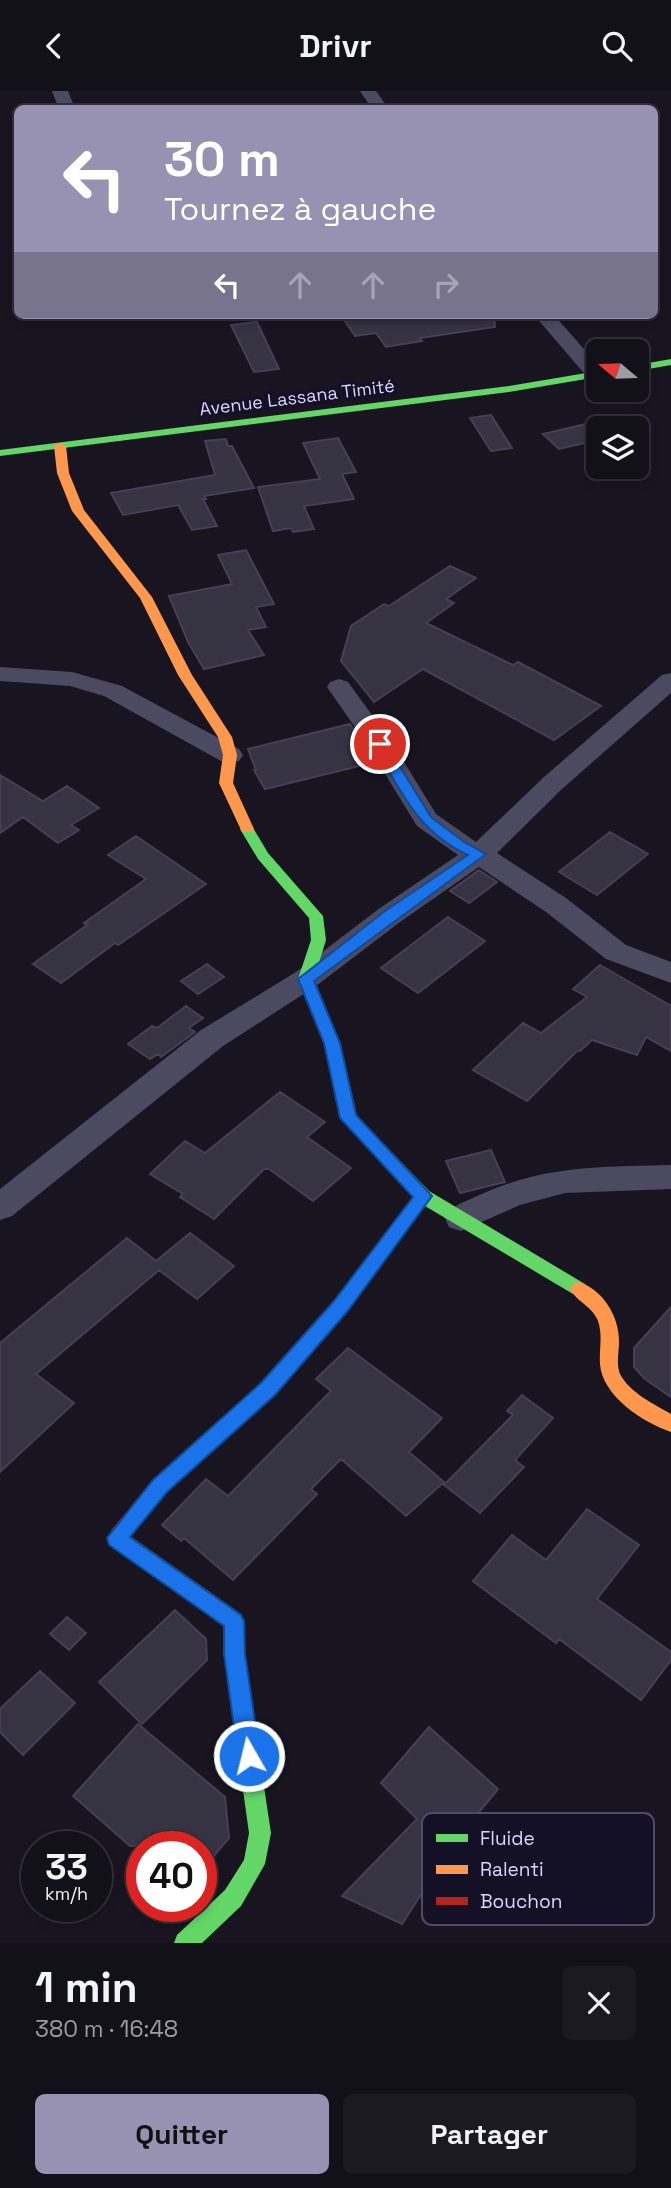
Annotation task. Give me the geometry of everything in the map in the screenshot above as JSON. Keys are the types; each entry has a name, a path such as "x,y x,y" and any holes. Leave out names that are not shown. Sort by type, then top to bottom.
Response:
{"street":[{"path":"548,319 586,363"},
{"path":"649,366 671,362"},
{"name":"Avenue Lassana Timité","path":"0,453 509,389 586,377"},
{"path":"61,446 63,473 78,511 146,597 186,675 225,737 230,755 226,783 246,827 263,856 307,904 320,926 318,943 306,979 332,1043 349,1118 423,1196 593,1297 605,1316 611,1338 608,1367 613,1378 624,1391 671,1424"},
{"path":"0,693 11,675 72,679 113,691 230,755"},
{"path":"0,1207 212,1038 306,979 390,915 479,854 501,836 553,783 671,680"},
{"path":"339,687 380,744 426,820 459,845 479,854 556,905 617,952 671,973"},
{"path":"461,1218 512,1194 565,1181 671,1177"},
{"path":"186,1943 233,1898 254,1864 260,1833 234,1654 234,1621 117,1538 160,1486 268,1389 340,1307 423,1196"}],"building":[{"path":"344,319 494,319 495,327 420,338 422,341 386,347 376,333 355,336"},
{"path":"257,322 279,369 254,372 231,325"},
{"path":"491,415 512,448 491,451 470,418"},
{"path":"586,424 586,443 559,449 543,434"},
{"path":"338,438 356,472 342,474 354,499 304,506 314,529 293,532 291,528 273,531 258,487 320,479 303,443"},
{"path":"226,439 254,488 204,496 206,499 203,499 217,526 192,530 178,505 123,515 111,493 215,475 205,441"},
{"path":"246,550 274,604 256,607 266,627 248,630 264,655 204,669 188,642 169,596 232,584 218,555"},
{"path":"450,566 476,578 446,599 454,603 426,623 513,665 518,662 601,706 554,740 423,669 374,702 341,661 351,626 384,604 389,606"},
{"path":"350,724 375,762 265,789 254,770 248,749"},
{"path":"0,775 43,801 67,786 99,808 71,825 79,830 58,843 23,817 0,833"},
{"path":"610,832 648,854 597,895 559,872"},
{"path":"136,836 206,884 118,945 115,943 61,983 33,964 87,925 84,923 146,879 108,855"},
{"path":"479,870 497,882 469,903 450,891"},
{"path":"448,917 485,941 418,993 381,968"},
{"path":"207,964 224,977 198,994 181,981"},
{"path":"600,965 671,1006 671,1051 646,1037 637,1055 592,1040 578,1050 527,1101 473,1070 523,1023 541,1033 587,997 573,989"},
{"path":"186,1006 203,1018 189,1028 195,1032 161,1057 158,1054 150,1059 128,1044 152,1026 157,1028"},
{"path":"280,1092 325,1122 307,1137 351,1168 313,1201 269,1169 264,1169 214,1219 180,1197 183,1194 150,1174 185,1141 205,1153"},
{"path":"491,1150 505,1182 460,1193 446,1161"},
{"path":"190,1233 234,1266 197,1299 159,1270 36,1374 74,1403 0,1472 0,1343 127,1238 156,1261"},
{"path":"671,1307 671,1397 645,1379 634,1367 634,1348"},
{"path":"348,1348 442,1418 409,1452 444,1482 406,1516 341,1459 311,1489 317,1494 233,1580 184,1538 181,1541 162,1525 206,1479 228,1496 331,1391 316,1379"},
{"path":"522,1395 553,1418 515,1460 524,1467 480,1513 444,1485 513,1415 507,1411"},
{"path":"587,1509 639,1545 597,1599 671,1652 671,1660 641,1700 559,1639 556,1643 473,1581 512,1535 546,1560"},
{"path":"175,1610 206,1639 207,1660 142,1724 99,1682"},
{"path":"67,1617 86,1633 69,1650 50,1634"},
{"path":"40,1671 75,1703 23,1755 0,1732 0,1709"},
{"path":"138,1724 225,1797 229,1838 217,1852 217,1831 126,1831 126,1842 73,1796"},
{"path":"429,1727 498,1789 478,1813 422,1813 422,1893 402,1924 342,1896 417,1819 381,1783"}],"traffic: fast":[{"path":"649,366 671,362"},
{"path":"0,453 509,389 586,376"},
{"path":"247,829 263,856 316,916 318,940 306,979 332,1043 349,1118 423,1196 579,1289"},
{"path":"339,1308 423,1196"},
{"path":"121,1533 117,1538 234,1621 234,1654 260,1833 254,1864 233,1898 185,1943"}],"traffic: slow":[{"path":"60,446 63,473 78,511 146,597 185,675 225,737 230,755 226,783 247,829"},
{"path":"579,1289 598,1305 606,1319 610,1335 609,1368 617,1384 638,1404 671,1424"}],"traffic: jam":[{"path":"121,1533 160,1486 268,1389 339,1308"}],"route":[{"path":"249,1756 234,1654 234,1621 117,1538 160,1486 268,1389 340,1307 423,1196 349,1118 332,1043 306,979 390,915 479,854 459,845 426,820 380,744"}]}
